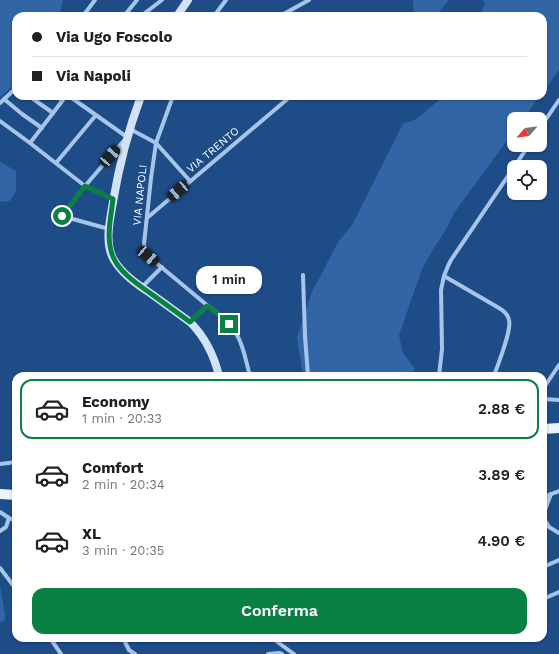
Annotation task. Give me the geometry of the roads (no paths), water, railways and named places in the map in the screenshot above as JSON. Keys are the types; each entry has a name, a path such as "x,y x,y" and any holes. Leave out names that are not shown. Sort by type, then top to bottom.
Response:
{"main road":[{"path":"180,12 188,0"},
{"path":"137,100 123,153 113,199 109,229 113,257 124,272 190,322 199,331 208,344 218,372"},
{"path":"547,429 559,428"},
{"path":"0,494 12,495"}],"street":[{"path":"86,12 95,0"},
{"path":"127,12 137,0"},
{"path":"146,12 162,0"},
{"path":"217,12 226,0"},
{"path":"287,12 309,0"},
{"path":"0,103 12,92"},
{"path":"4,99 42,128"},
{"path":"35,100 53,113"},
{"path":"30,143 62,100"},
{"path":"75,100 127,137 85,186 62,216 109,229"},
{"name":"VIA NAPOLI","path":"172,100 156,143 144,244 145,251 148,256 207,306 226,320 241,344 249,372"},
{"name":"VIA TRENTO","path":"147,218 286,100"},
{"path":"547,118 559,100"},
{"path":"56,163 96,115"},
{"path":"0,121 85,186 113,199"},
{"path":"130,128 156,143 190,181"},
{"path":"439,372 442,349 441,290 446,268 524,152"},
{"path":"142,287 162,267"},
{"path":"304,274 305,336 308,372"},
{"path":"444,276 499,308 505,312 508,317 510,325 509,331 495,372"},
{"path":"190,322 207,306"},
{"path":"547,383 559,365"},
{"path":"547,399 559,400"},
{"path":"0,464 12,462"},
{"path":"547,496 559,491"},
{"path":"547,505 551,494"},
{"path":"0,512 12,519"},
{"path":"0,531 4,529 9,518"},
{"path":"547,523 549,527 559,533"},
{"path":"547,566 559,560"},
{"path":"0,568 12,584"},
{"path":"547,597 559,592"},
{"path":"52,642 60,654"},
{"path":"125,642 130,650 135,654"},
{"path":"278,642 294,654"},
{"path":"268,654 282,654"}]}
